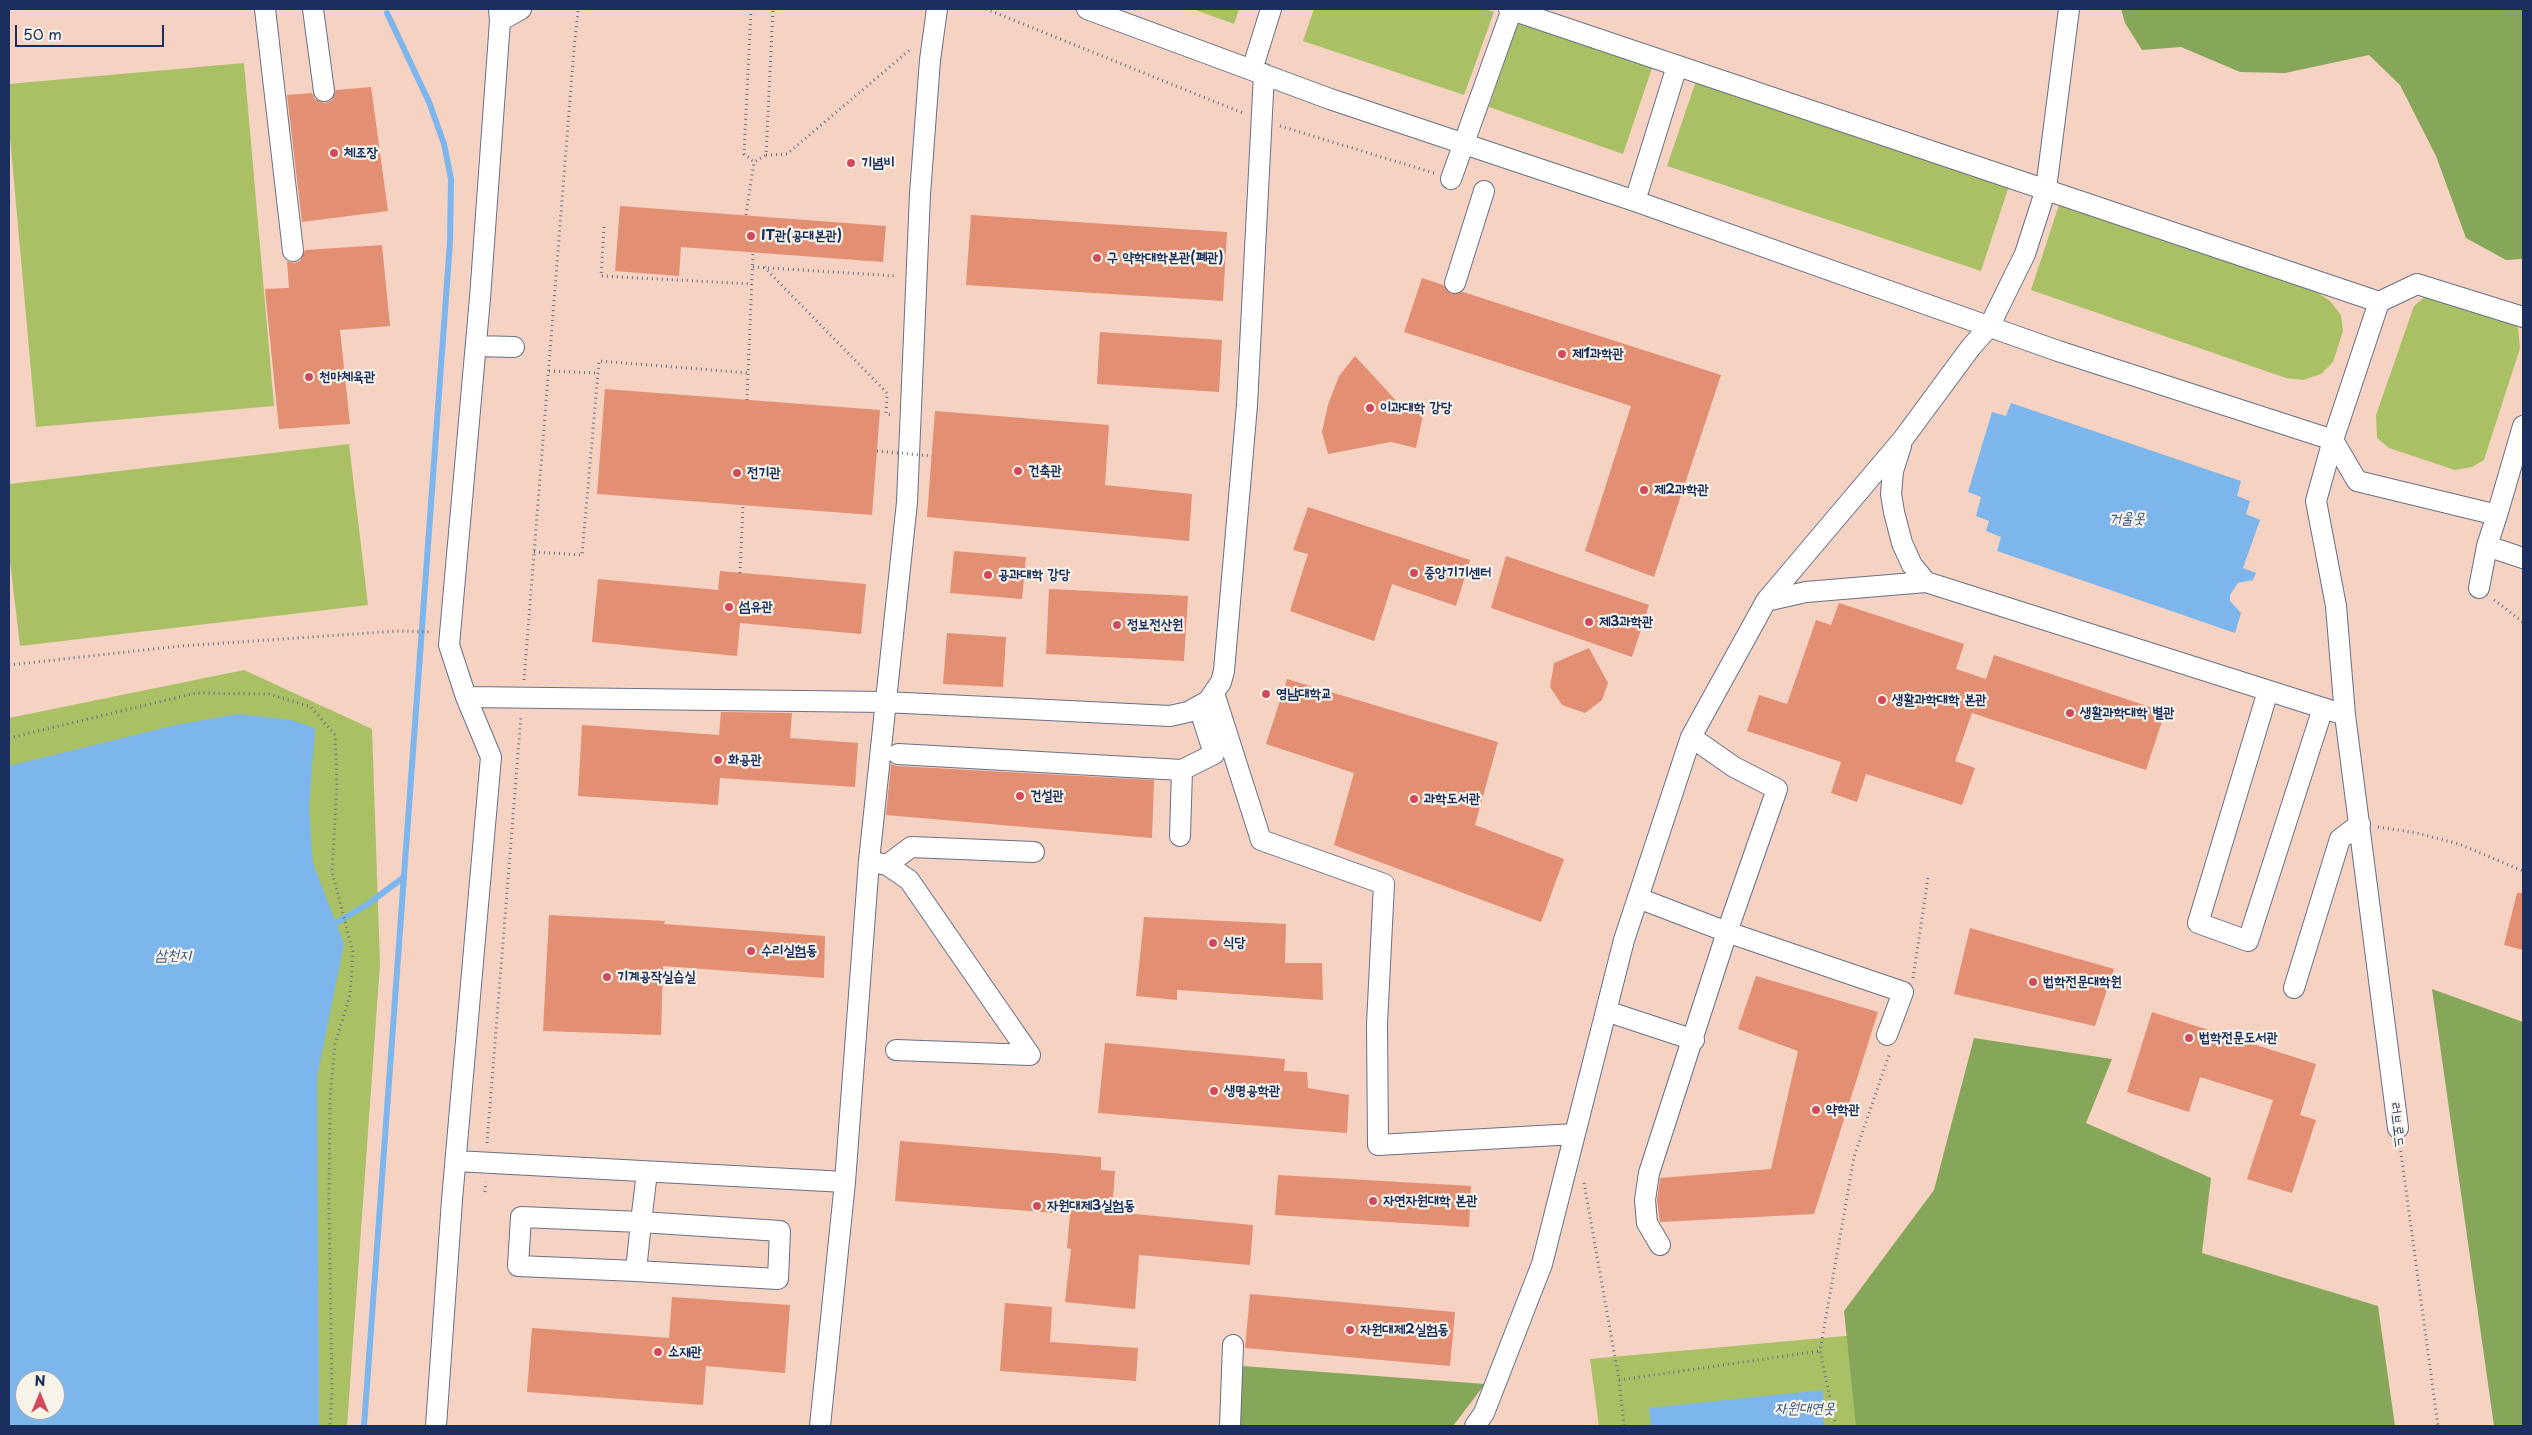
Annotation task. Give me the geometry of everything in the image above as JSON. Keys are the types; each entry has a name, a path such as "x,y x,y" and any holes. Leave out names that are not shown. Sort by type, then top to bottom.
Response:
{"street":[{"path":"264,9 293,251"},
{"path":"313,9 324,92"},
{"path":"436,1426 456,1161 491,757 466,697 449,645 476,346 499,15 521,9"},
{"path":"820,1426 878,863 885,702 907,502 920,194 930,68 937,9"},
{"path":"1087,9 1330,99 1635,201 1989,327 2333,440 2357,481 2497,515"},
{"path":"466,697 885,702 1170,716 1199,707 1214,693 1224,671 1247,404 1261,120 1258,72 1271,9"},
{"path":"1451,179 1511,9 1938,155 2046,189 2379,302 2417,284 2523,317"},
{"path":"1482,1422 1542,1264 1624,940 1691,737 1766,601 1903,439 1971,347 1989,327 2025,254 2046,189 2068,9"},
{"path":"1635,201 1677,66"},
{"path":"1454,283 1484,191"},
{"name":"러브로드","path":"2379,302 2333,440 2316,501 2336,606 2345,715 2398,1128"},
{"path":"476,346 514,347"},
{"path":"2478,588 2487,546 2523,426"},
{"path":"1903,439 1893,471 1891,494 1902,543 1912,565 1926,582"},
{"path":"2487,546 2523,558"},
{"path":"1766,601 1806,592 1926,582 2345,715"},
{"path":"2268,691 2198,923 2248,941 2323,708"},
{"path":"1214,693 1261,840 1384,884 1377,1024 1378,1145 1575,1134"},
{"path":"898,754 1182,770 1214,754 1199,707"},
{"path":"1660,1245 1647,1223 1644,1200 1649,1173 1777,789 1734,767 1691,737"},
{"path":"1180,836 1182,770"},
{"path":"2294,988 2340,840 2360,824"},
{"path":"878,863 911,847 1034,852"},
{"path":"878,863 899,871 909,880 1030,1055 896,1050"},
{"path":"1638,898 1728,932 1903,992 1890,1040"},
{"path":"1606,1012 1694,1040"},
{"path":"456,1161 845,1182"},
{"path":"636,1272 647,1172"},
{"path":"521,1218 642,1222 780,1231 778,1279 636,1272 518,1266 521,1218"},
{"path":"1230,1426 1234,1345"}],"path":[{"path":"485,1192 534,552 578,11 580,9"},
{"path":"751,9 744,154 754,162"},
{"path":"766,155 772,9"},
{"path":"986,9 1261,120 1451,179"},
{"path":"754,162 766,155 788,154 918,43"},
{"path":"746,215 754,162"},
{"path":"604,227 601,276 752,284"},
{"path":"748,400 753,252"},
{"path":"753,267 905,277"},
{"path":"764,268 887,393 886,414 894,415"},
{"path":"534,552 582,556 598,361 748,373"},
{"path":"549,371 598,373"},
{"path":"876,451 932,456"},
{"path":"740,573 743,505"},
{"path":"2478,588 2523,622"},
{"path":"9,665 181,646 397,631 436,632"},
{"path":"9,738 196,693 269,694 311,707 335,735 337,785 332,872 350,934 353,952 350,995 335,1044 330,1100 329,1206 332,1391 330,1426"},
{"path":"2360,824 2417,833 2459,844 2523,871"},
{"path":"1913,979 1928,878"},
{"path":"1836,1426 1820,1351 1854,1157 1890,1040"},
{"name":"러브로드","path":"2398,1128 2438,1426"},
{"path":"1582,1174 1619,1380 1624,1426"},
{"path":"1619,1380 1820,1351"}],"shaded area":[{"name":"영남대학교","path":"9,9 2523,9 2523,1426 9,1426"}],"green space":[{"path":"1193,9 1239,9 1234,24"},
{"path":"1314,9 1485,9 1494,12 1464,95 1303,41"},
{"path":"2121,9 2523,9 2523,259 2506,260 2466,238 2436,156 2400,85 2369,55 2285,73 2240,72 2181,47 2142,50 2125,23"},
{"path":"1518,22 1652,68 1623,154 1489,107"},
{"path":"244,63 274,406 36,427 9,126 9,84"},
{"path":"1696,81 2009,186 1981,271 1667,166"},
{"path":"2059,205 2315,291 2330,301 2341,315 2343,331 2333,362 2321,374 2303,380 2286,378 2031,290"},
{"path":"2426,296 2508,317 2518,328 2520,348 2484,460 2472,467 2455,470 2389,448 2377,438 2376,415 2414,306"},
{"path":"349,444 368,605 20,646 9,553 9,484"},
{"name":"삼천지","path":"244,670 372,729 380,964 347,1426 9,1426 9,718"},
{"path":"2432,989 2523,1022 2523,1426 2494,1426"},
{"path":"1974,1038 2112,1059 2086,1123 2211,1178 2202,1253 2378,1306 2395,1426 1856,1426 1844,1311 1934,1190"},
{"path":"1900,1331 1879,1426 1599,1426 1590,1359"},
{"path":"1242,1366 1485,1384 1453,1426 1239,1426"}],"water":[{"name":"거울못","path":"2011,403 2241,481 2237,496 2250,501 2246,514 2260,520 2243,568 2256,573 2253,580 2238,583 2230,595 2230,601 2241,613 2235,633 1997,551 2001,537 1986,531 1989,521 1976,516 1981,497 1968,492 1992,412 2006,416"},
{"name":"삼천지","path":"238,714 291,720 315,728 309,809 313,863 344,944 317,1077 319,1426 9,1426 9,766 176,725"},
{"name":"자원대연못","path":"1823,1390 1824,1426 1651,1426 1649,1408"}],"building":[{"name":"체조장","path":"371,87 388,211 302,222 287,95 312,93 315,99 325,103 332,100 336,90"},
{"name":"IT관(공대본관)","path":"620,206 886,226 883,262 681,247 679,276 615,271"},
{"name":"구 약학대학본관(폐관)","path":"971,215 1227,232 1223,301 966,285"},
{"name":"천마체육관","path":"382,245 390,326 340,330 350,424 279,429 265,289 289,288 287,261 294,263 300,261 305,250"},
{"name":"제1과학관","path":"1422,278 1443,285 1451,294 1463,292 1721,375 1654,577 1585,551 1631,406 1404,332"},
{"path":"1100,332 1222,340 1219,392 1097,384"},
{"name":"이과대학 강당","path":"1355,356 1400,405 1424,410 1416,448 1391,442 1328,454 1322,432 1328,405 1339,376"},
{"name":"전기관","path":"605,389 880,410 872,515 597,494"},
{"name":"건축관","path":"935,411 1109,425 1105,485 1192,494 1189,541 927,517"},
{"name":"중앙기기센터","path":"1308,507 1470,560 1456,606 1392,584 1374,641 1290,611 1308,554 1293,550"},
{"name":"공과대학 강당","path":"954,551 1026,557 1022,599 950,593"},
{"name":"제3과학관","path":"1506,556 1649,605 1632,657 1491,608"},
{"name":"섬유관","path":"720,571 866,584 861,634 740,623 737,656 592,642 598,579 718,590"},
{"name":"정보전산원","path":"1049,589 1188,596 1184,661 1046,654"},
{"name":"생활과학대학 본관","path":"1839,603 1964,644 1956,669 1986,679 1994,655 2165,712 2146,770 1972,713 1955,761 1975,768 1962,805 1866,774 1857,802 1831,793 1841,762 1747,731 1759,695 1787,704 1816,620 1831,625"},
{"path":"947,633 1006,637 1003,687 943,684"},
{"path":"1589,648 1608,683 1602,700 1585,713 1562,705 1550,687 1554,663"},
{"name":"과학도서관","path":"1287,679 1498,742 1475,825 1564,859 1541,922 1334,845 1354,773 1266,744"},
{"name":"화공관","path":"721,712 792,713 790,738 858,743 855,787 720,778 718,805 578,796 582,725 719,735"},
{"name":"건설관","path":"891,764 897,766 1154,780 1152,838 886,815"},
{"path":"2517,893 2523,893 2523,950 2504,945"},
{"path":"549,915 665,921 664,924 825,936 824,978 663,966 661,1035 543,1031"},
{"name":"식당","path":"1144,917 1286,924 1285,963 1322,963 1323,1000 1177,990 1177,1000 1136,996"},
{"name":"법학전문대학원","path":"1970,928 2114,969 2095,1026 1954,994"},
{"name":"약학관","path":"1756,976 1878,1012 1814,1214 1660,1222 1657,1200 1660,1178 1771,1169 1798,1051 1738,1029"},
{"name":"법학전문도서관","path":"2152,1012 2316,1064 2300,1115 2316,1120 2292,1193 2247,1179 2273,1100 2200,1077 2189,1112 2127,1092"},
{"name":"생명공학관","path":"1105,1043 1285,1059 1284,1071 1307,1072 1308,1088 1349,1095 1347,1133 1098,1113"},
{"name":"자원대제3실험동","path":"900,1141 1101,1157 1101,1170 1115,1171 1112,1212 1253,1225 1250,1265 1139,1255 1135,1309 1065,1302 1071,1249 1067,1248 1070,1214 895,1201"},
{"name":"자연자원대학 본관","path":"1278,1175 1471,1186 1469,1227 1275,1215"},
{"name":"자원대제2실험동","path":"1250,1294 1455,1312 1450,1366 1245,1348"},
{"name":"소재관","path":"672,1297 790,1305 785,1373 706,1366 703,1405 527,1392 532,1328 669,1338"},
{"path":"1005,1303 1052,1307 1050,1342 1138,1348 1136,1381 1000,1371"}],"waterway":[{"path":"364,1426 450,242 451,179 444,144 429,102 387,13"},
{"path":"329,927 368,904 404,877"}],"place":[{"name":"체조장","path":"334,153"},
{"name":"기념비","path":"851,163"},
{"name":"IT관(공대본관)","path":"751,236"},
{"name":"구 약학대학본관(폐관)","path":"1097,258"},
{"name":"제1과학관","path":"1562,354"},
{"name":"천마체육관","path":"309,377"},
{"name":"이과대학 강당","path":"1370,408"},
{"name":"건축관","path":"1018,471"},
{"name":"전기관","path":"737,473"},
{"name":"제2과학관","path":"1644,490"},
{"name":"중앙기기센터","path":"1414,573"},
{"name":"공과대학 강당","path":"988,575"},
{"name":"섬유관","path":"729,607"},
{"name":"제3과학관","path":"1589,622"},
{"name":"정보전산원","path":"1117,625"},
{"name":"영남대학교","path":"1266,694"},
{"name":"생활과학대학 본관","path":"1882,700"},
{"name":"생활과학대학 별관","path":"2070,713"},
{"name":"화공관","path":"718,760"},
{"name":"건설관","path":"1020,796"},
{"name":"과학도서관","path":"1414,799"},
{"name":"식당","path":"1213,943"},
{"name":"수리실험동","path":"751,951"},
{"name":"기계공작실습실","path":"607,977"},
{"name":"법학전문대학원","path":"2033,982"},
{"name":"법학전문도서관","path":"2189,1038"},
{"name":"생명공학관","path":"1214,1091"},
{"name":"약학관","path":"1816,1110"},
{"name":"자연자원대학 본관","path":"1373,1201"},
{"name":"자원대제3실험동","path":"1037,1206"},
{"name":"자원대제2실험동","path":"1350,1330"},
{"name":"소재관","path":"658,1352"}]}
